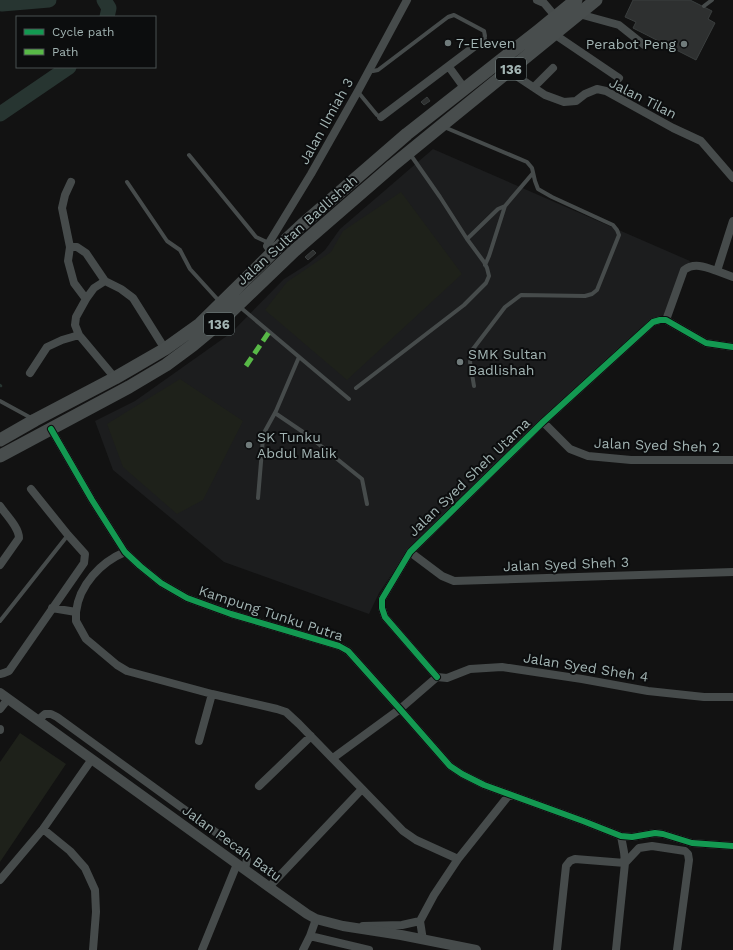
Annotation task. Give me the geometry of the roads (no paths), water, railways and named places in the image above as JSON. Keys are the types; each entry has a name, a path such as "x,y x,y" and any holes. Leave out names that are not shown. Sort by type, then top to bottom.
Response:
{"main road":[{"name":"Jalan Sultan Badlishah","path":"0,440 115,378 165,349 200,324 221,303 270,248 415,127 576,0"},
{"name":"Jalan Sultan Badlishah","path":"0,456 129,387 166,365 194,345 294,251 392,166 596,0"},
{"path":"382,156 390,154 393,156 394,160 392,166"}],"street":[{"name":"Jalan Ilmiah 3","path":"270,248 407,0"},
{"path":"537,0 544,3 555,16"},
{"path":"579,14 619,25 644,45"},
{"path":"554,34 619,78"},
{"path":"382,117 483,40"},
{"path":"449,66 465,89"},
{"path":"534,87 553,68"},
{"name":"Jalan Tilan","path":"509,71 545,95 564,102 576,101 585,94 597,89 606,91 673,128 701,141 729,167 733,178"},
{"path":"71,182 65,195 62,208 70,247 68,261 74,283 86,299"},
{"path":"717,272 733,221"},
{"path":"70,247 77,247 86,253 105,281 121,289 133,298 165,349"},
{"path":"733,277 706,267 697,265 688,266 684,270 663,320 706,343 733,348"},
{"path":"105,281 94,288 86,299 76,317 75,325 79,335 115,378"},
{"name":"Jalan Syed Sheh Utama","path":"437,677 385,617 382,608 382,599 410,552 543,422 653,322 663,320"},
{"path":"30,373 47,347 62,340 79,335"},
{"name":"Jalan Syed Sheh 2","path":"543,422 570,449 588,456 631,460 733,460"},
{"name":"Kampung Tunku Putra","path":"51,429 92,500 126,552 161,583 187,598 231,614 339,646 348,651 450,766 478,782 621,836"},
{"path":"0,674 9,671 84,563 85,554 31,489"},
{"path":"0,506 19,534 19,538 0,565"},
{"path":"126,552 115,556 106,563 88,581 80,595 77,603 76,620 86,639 117,665 127,671 286,712 362,790 409,835 416,840 458,859"},
{"name":"Jalan Syed Sheh 3","path":"410,552 442,576 454,581 733,572"},
{"path":"52,608 76,612"},
{"name":"Jalan Syed Sheh 4","path":"437,677 448,678 470,669 502,667 648,691 704,697 733,697"},
{"path":"332,758 400,709 437,677"},
{"path":"199,741 212,694"},
{"path":"0,709 4,696"},
{"name":"Jalan Pecah Batu","path":"4,696 241,867 316,919 343,926 476,950"},
{"path":"38,720 45,714 51,714 57,717 246,855 248,859 241,867 202,950"},
{"path":"259,786 311,736"},
{"path":"0,880 43,829 92,759"},
{"path":"269,887 362,790"},
{"path":"423,940 420,921 434,895 458,859 510,795"},
{"path":"43,829 70,851 85,868 94,890 96,912 93,950"},
{"path":"616,950 625,863 621,836 632,837 655,833 692,843 733,846"},
{"path":"625,863 638,848 652,846 685,851 688,854 677,950"},
{"path":"557,950 566,866 570,861 575,859 625,863"},
{"path":"303,950 316,919"},
{"path":"343,926 402,926 420,921"},
{"path":"310,936 369,950"}],"lane":[{"path":"704,6 712,0"},
{"path":"368,71 378,70 448,17 454,15 484,30 485,36 483,40"},
{"path":"358,91 377,114 382,117"},
{"path":"441,126 527,162 532,168 538,189 613,225 617,230 618,235 597,290 592,294 585,296 521,296 505,307 473,349 470,362 474,386"},
{"path":"356,388 464,305 486,283 489,276 487,268 466,239 440,197 409,152"},
{"path":"189,155 256,237 270,248"},
{"path":"485,265 506,206 533,173"},
{"path":"127,182 167,241 180,250 190,269 221,303"},
{"path":"466,239 498,209 506,206"},
{"path":"238,305 349,399"},
{"path":"258,498 263,438 265,431 299,357"},
{"path":"0,401 35,420"},
{"path":"275,412 306,434 362,479 367,504"},
{"path":"0,622 68,535"}],"waterway":[{"path":"0,1 2,4 49,0"},
{"path":"104,0 109,8 107,16"},
{"path":"0,114 68,68"}],"place":[{"name":"7-Eleven","path":"448,43"},
{"name":"Perabot Peng","path":"684,44"},
{"name":"SMK Sultan Badlishah","path":"460,362"},
{"name":"SK Tunku Abdul Malik","path":"249,445"}]}
